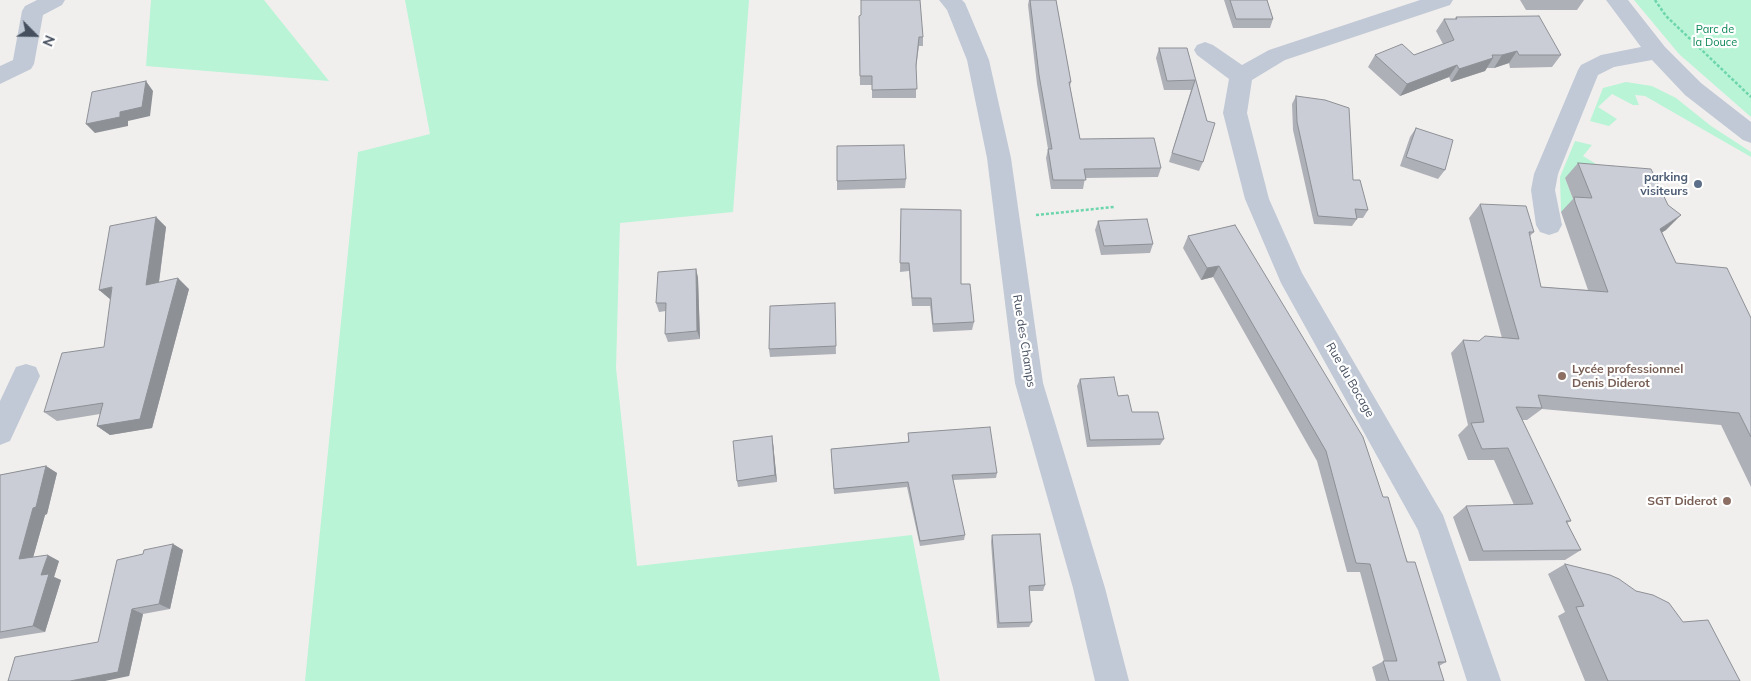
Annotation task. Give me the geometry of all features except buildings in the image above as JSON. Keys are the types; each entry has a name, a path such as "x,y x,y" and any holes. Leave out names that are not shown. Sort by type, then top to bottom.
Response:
{"street":[{"path":"0,76 23,64 33,11 54,0"},
{"name":"Rue des Champs","path":"950,0 957,8 978,60 999,158 1029,383 1089,588 1112,681"},
{"path":"1205,50 1241,76 1276,55 1442,0"},
{"path":"1617,0 1657,52 1693,88 1751,134"},
{"path":"1549,225 1543,190 1546,174 1589,70 1608,60 1657,52"},
{"name":"Rue du Bocage","path":"1241,76 1236,114 1258,199 1290,276 1432,525 1484,681"},
{"path":"0,432 26,376"}],"path":[{"path":"1655,0 1666,16 1751,97"},
{"path":"1045,214 1114,208"}],"green space":[{"path":"151,0 264,0 329,81 146,66"},
{"path":"405,0 749,0 733,212 620,223 616,368 637,566 912,535 940,681 305,681 358,152 430,134"},
{"name":"Parc de la Douce","path":"1634,0 1751,0 1751,117 1679,54"},
{"path":"1626,82 1652,86 1676,98 1711,126 1751,152 1751,157 1645,96 1635,95 1639,105 1633,105 1612,94 1598,107 1617,119 1609,126 1590,121 1603,88"},
{"path":"1575,141 1592,145 1583,156 1624,181 1565,178 1578,213 1561,212 1560,177"}],"place":[{"name":"parking visiteurs","path":"1698,184"},
{"name":"Lycée professionnel Denis Diderot","path":"1562,376"},
{"name":"SGT Diderot","path":"1727,501"}]}
